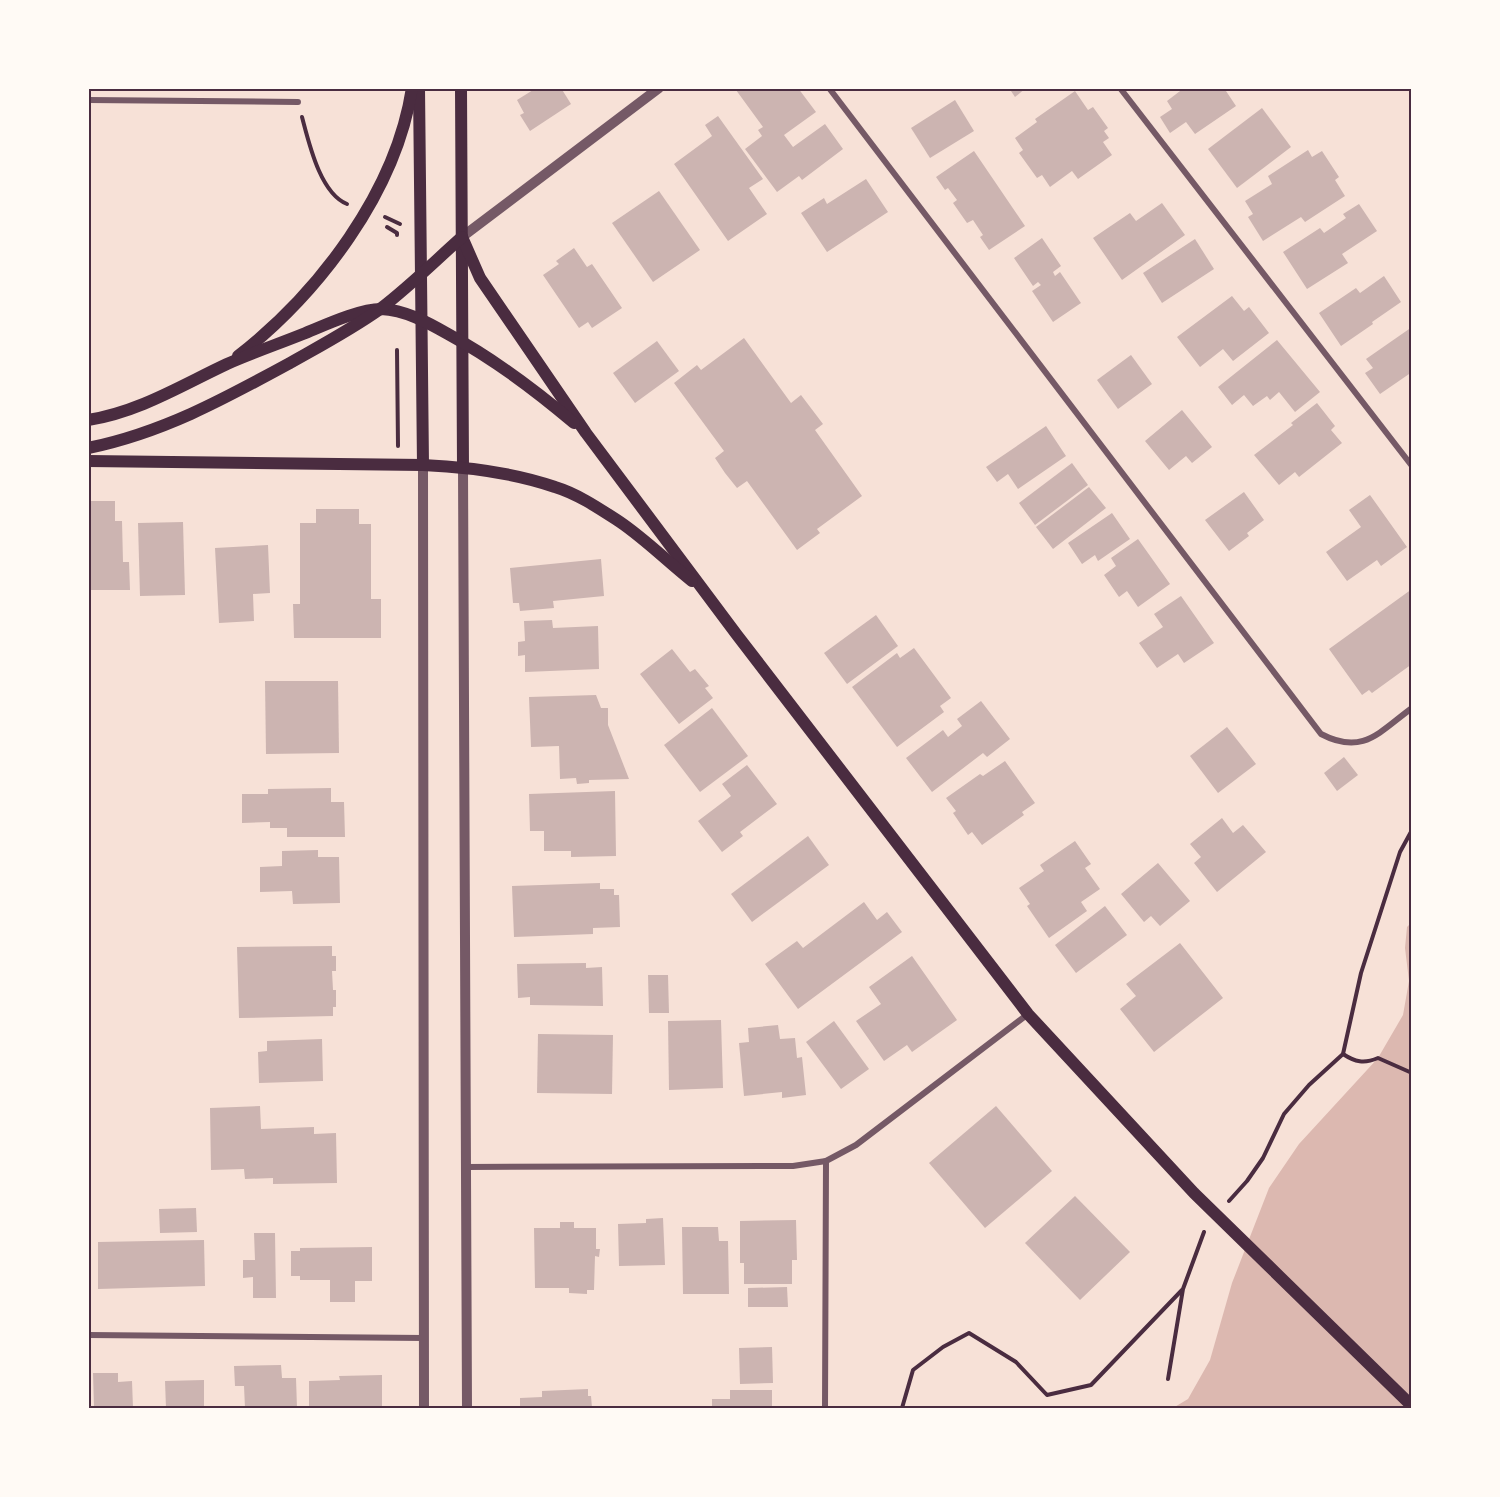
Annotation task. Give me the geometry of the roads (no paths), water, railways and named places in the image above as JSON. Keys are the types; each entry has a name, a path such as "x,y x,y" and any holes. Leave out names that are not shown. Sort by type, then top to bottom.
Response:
{"main road":[{"path":"227,364 265,334 302,297 340,250 367,208 393,159 412,88"},
{"path":"419,88 423,465"},
{"path":"462,88 463,467"},
{"path":"88,448 118,442 165,426 237,392 306,354 379,309 462,237"},
{"path":"462,237 480,279 586,433 1028,1014 1194,1193 1412,1406"},
{"path":"88,420 134,408 182,388 227,364 349,316 379,309 402,313 422,320 493,359 586,433"},
{"path":"88,461 423,465 463,467 518,477 557,487 589,503 622,524 706,593"}],"street":[{"path":"462,237 659,88"},
{"path":"829,88 1321,734 1346,743 1362,742 1412,708"},
{"path":"1120,88 1412,466"},
{"path":"88,100 298,102"},
{"path":"423,465 424,1408"},
{"path":"463,467 466,1408"},
{"path":"466,1167 793,1166 826,1161 856,1145 1028,1014"},
{"path":"825,1408 826,1161"},
{"path":"88,1335 424,1338"}]}
